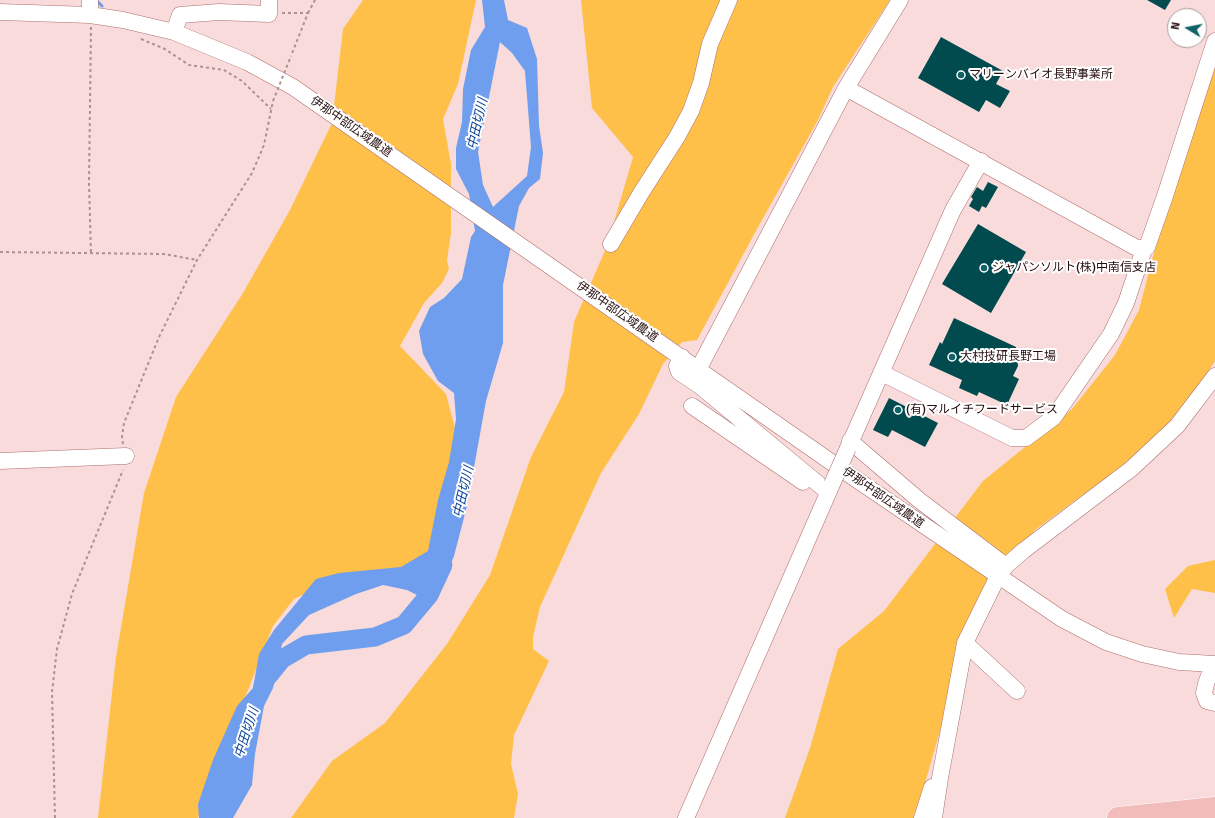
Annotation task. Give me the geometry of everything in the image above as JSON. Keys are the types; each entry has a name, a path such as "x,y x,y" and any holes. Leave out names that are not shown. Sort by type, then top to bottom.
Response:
{"highway":[{"path":"1118,818 1215,808"}],"street":[{"path":"611,244 641,193 677,137 691,111 701,82 710,44 729,0"},
{"path":"699,368 846,88 900,0"},
{"path":"174,32 180,15 219,6 269,7"},
{"name":"伊那中部広域農道","path":"0,12 90,8 174,32 248,62 293,87 668,348 1002,571 1062,619 1106,642 1160,658 1214,664"},
{"path":"882,373 1012,438 1026,438 1054,417 1111,334 1126,303 1144,249 1147,247 1212,64 1215,42"},
{"path":"846,88 1135,247 1144,249"},
{"path":"686,818 828,491 882,373 953,210 981,161"},
{"path":"682,357 677,366 679,372 700,386 828,491"},
{"path":"934,818 940,778 966,643 1002,571 1023,551 1131,469 1178,426 1215,376"},
{"path":"692,406 828,491"},
{"path":"849,444 919,500 1002,571"},
{"path":"0,461 126,456"},
{"path":"966,643 1017,691"},
{"path":"1214,664 1204,693 1207,701 1215,703"},
{"path":"922,818 930,790 940,778"}],"path":[{"path":"55,818 52,692 57,649 72,594 122,472 126,456 122,437 124,423 159,337 197,260 252,173 264,145 273,101 308,13 315,0"},
{"path":"269,7 308,13"},
{"path":"90,8 92,36 89,183 91,254"},
{"path":"139,38 165,49 189,65 224,70 242,82 271,109"},
{"path":"0,252 164,254 197,260"}],"shaded area":[{"path":"363,0 476,0 458,84 443,119 451,164 451,233 447,260 449,269 442,283 424,303 400,346 446,394 460,447 434,556 401,580 326,584 294,599 273,626 198,818 98,818 116,657 144,493 176,397 243,293 290,210 332,123 343,29"},
{"path":"581,0 890,0 833,87 818,120 697,340 682,342 663,364 639,414 601,473 540,607 533,637 533,649 549,661 514,735 511,764 518,794 514,818 291,818 332,761 385,723 447,644 490,575 531,457 564,392 574,322 607,246 633,157 592,108"},
{"path":"1215,63 1215,361 1190,400 1140,453 1035,530 986,584 948,703 925,783 919,818 785,818 810,748 838,649 884,611 983,481 1072,409 1115,355 1139,310 1153,256"},
{"path":"1215,560 1215,593 1192,589 1174,618 1165,589 1188,566"}],"water":[{"path":"482,0 504,0 508,20 527,28 537,59 539,126 543,153 540,179 529,188 519,206 503,285 503,343 486,401 467,506 454,556 444,580 419,596 407,590 383,585 356,594 309,615 282,644 273,688 264,706 255,754 252,785 233,818 199,818 198,804 213,760 237,706 253,688 259,654 274,630 316,579 339,573 401,567 428,551 438,500 449,462 456,419 454,393 438,381 423,354 419,331 430,307 444,298 462,279 471,237 475,231 469,194 456,169 456,148 462,122 463,89 471,50 485,27","holes":["500,42 512,53 525,71 531,147 527,176 493,207 483,185 478,152"]}],"building":[{"path":"1147,0 1171,0 1165,10"},
{"name":"マリーンバイオ長野事業所","path":"941,37 1003,71 996,84 1010,91 1000,108 986,100 979,112 918,78"},
{"path":"988,182 998,187 986,208 982,206 979,212 969,206 973,199 971,197 977,187 983,191"},
{"name":"ジャパンソルト(株)中南信支店","path":"978,224 1026,252 991,313 942,284"},
{"name":"大村技研長野工場","path":"954,318 1016,347 1018,366 1013,376 1019,379 1007,405 979,392 977,396 959,388 962,380 929,365 940,342 942,344"},
{"name":"(有)マルイチフードサービス","path":"889,398 938,423 925,447 892,430 888,437 873,430"}],"waterway":[{"path":"96,0 102,6"},
{"name":"中田切川","path":"263,686 265,680 282,659 306,645 375,637 404,625 429,595 443,565"}],"place":[{"name":"マリーンバイオ長野事業所","path":"961,75"},
{"name":"ジャパンソルト(株)中南信支店","path":"984,268"},
{"name":"大村技研長野工場","path":"952,357"},
{"name":"(有)マルイチフードサービス","path":"898,410"}]}
